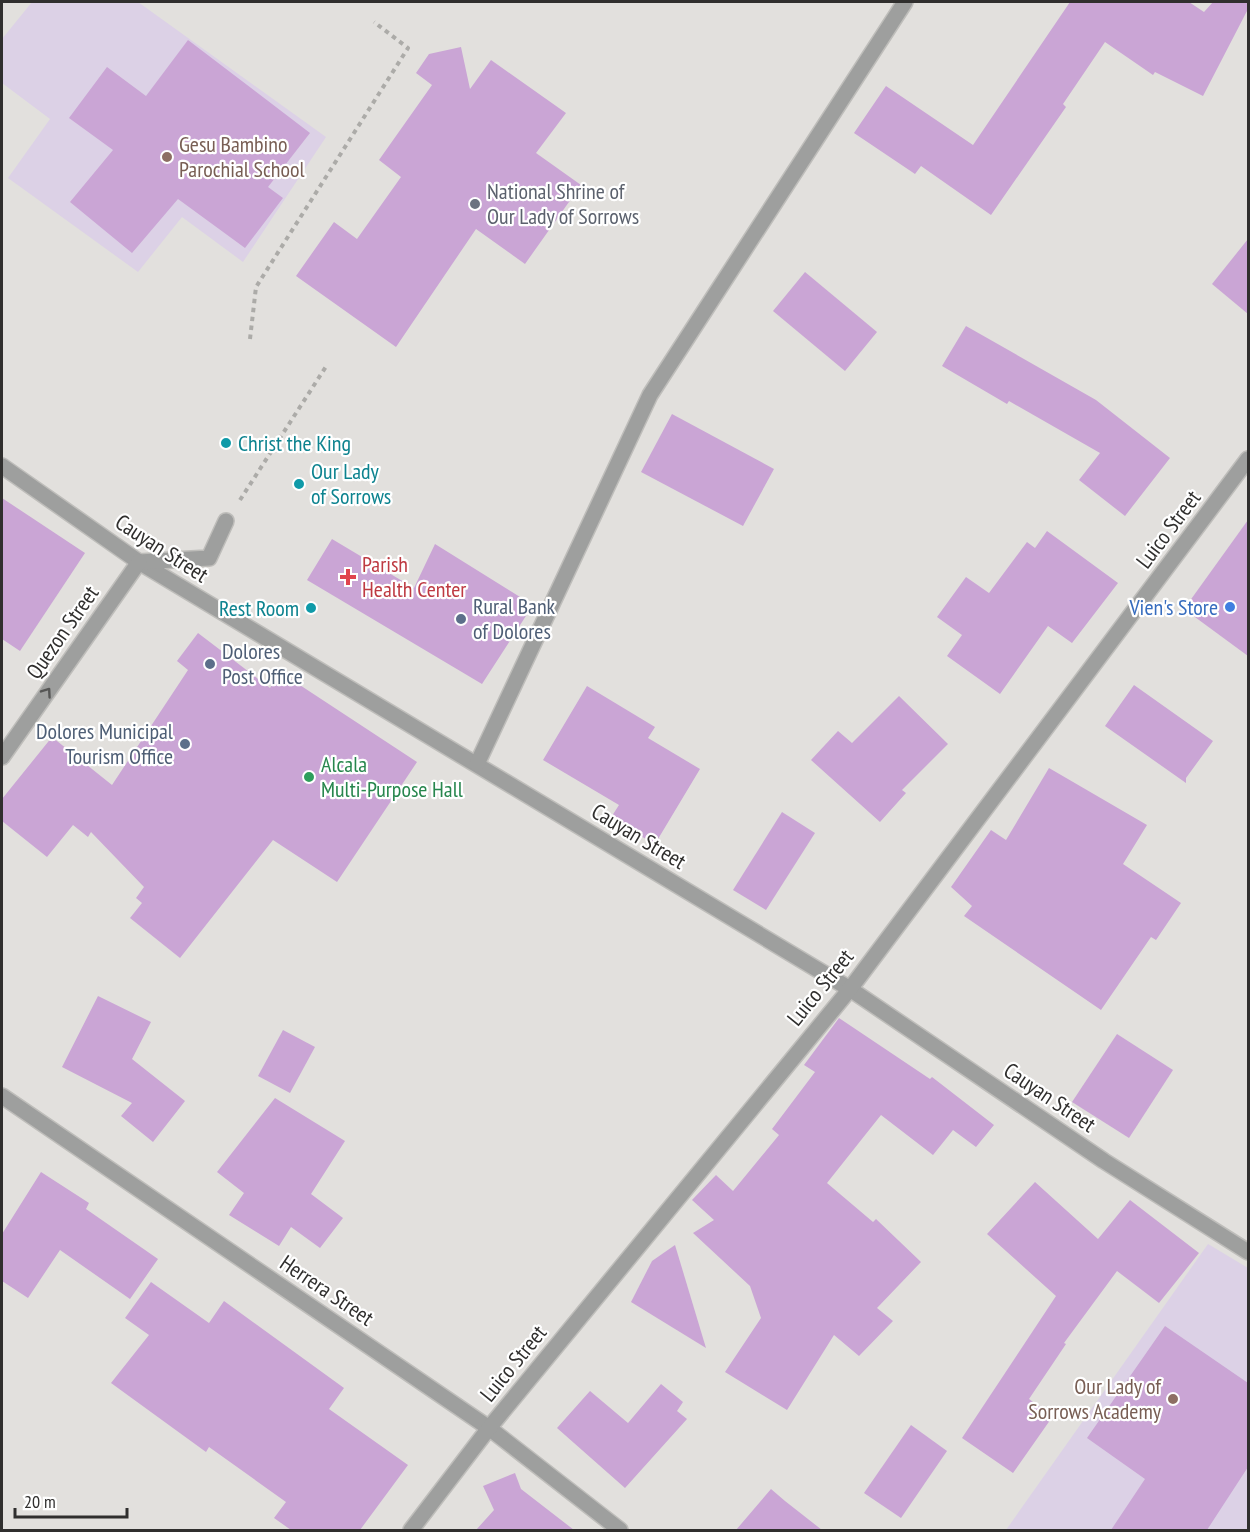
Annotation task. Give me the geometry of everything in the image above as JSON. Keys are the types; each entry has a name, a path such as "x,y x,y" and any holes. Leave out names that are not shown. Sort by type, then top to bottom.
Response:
{"street":[{"path":"477,764 650,395 905,2"},
{"name":"Luico Street","path":"411,1530 489,1428 850,989 1248,459"},
{"name":"Cauyan Street","path":"2,466 139,562 850,989 1104,1161 1248,1252"},
{"path":"139,562 209,558 226,521"},
{"name":"Quezon Street","path":"2,757 139,562"},
{"name":"Herrera Street","path":"2,1096 489,1428 620,1530"}],"path":[{"path":"250,339 256,287 408,48 374,22"},
{"path":"226,521 327,364"}],"shaded area":[{"name":"Gesu Bambino Parochial School","path":"32,2 138,2 326,137 243,262 182,217 138,272 8,178 50,119 2,83 2,39"},
{"name":"Our Lady of Sorrows Academy","path":"1208,1244 1248,1268 1248,1530 1006,1530"}],"building":[{"path":"1070,2 1189,2 1204,12 1213,2 1248,2 1248,9 1203,96 1155,72 1153,75 1105,42 1063,104 1066,107 991,215 921,166 915,174 854,133 886,86 973,145"},
{"path":"188,40 310,133 268,187 283,198 245,248 178,199 132,253 70,202 113,150 69,118 107,67 146,96"},
{"name":"National Shrine of Our Lady of Sorrows","path":"461,47 470,89 491,60 566,113 536,153 581,185 525,264 476,229 396,347 296,276 334,222 357,239 401,177 379,160 432,85 416,73 429,54"},
{"path":"1248,239 1248,314 1212,284"},
{"path":"805,272 877,332 845,371 773,311"},
{"path":"966,326 1096,400 1170,458 1125,516 1079,480 1100,453 1009,401 1007,404 942,366"},
{"path":"672,414 774,469 743,526 641,472"},
{"path":"2,498 85,553 20,651 2,639"},
{"path":"1248,520 1248,656 1184,609"},
{"path":"1047,531 1118,583 1072,643 1048,626 1000,694 947,656 962,635 937,617 966,577 989,593 1027,542 1035,548"},
{"name":"Rural Bank of Dolores","path":"332,539 414,588 435,544 533,605 482,684 307,580"},
{"path":"198,633 270,688 280,672 417,762 337,882 273,840 180,958 130,918 142,903 136,898 144,887 91,832 88,837 73,825 47,857 2,821 2,799 52,737 112,785 188,670 177,661"},
{"path":"1134,685 1213,741 1186,778 1186,783 1105,726"},
{"path":"587,686 655,727 648,738 700,769 655,844 610,819 619,805 543,760"},
{"path":"899,696 948,744 902,790 906,793 880,822 811,760 838,731 852,743"},
{"path":"1049,768 1147,825 1123,864 1181,903 1156,940 1151,937 1101,1010 964,916 972,906 951,887 991,830 1006,840"},
{"path":"782,812 815,833 766,910 733,890"},
{"path":"98,996 151,1022 132,1059 185,1101 153,1142 121,1116 132,1103 62,1067"},
{"path":"839,1018 930,1079 932,1077 994,1125 976,1147 953,1130 933,1155 881,1115 827,1183 873,1222 876,1219 921,1262 877,1308 893,1321 859,1356 834,1335 787,1410 725,1372 761,1318 750,1286 693,1233 714,1220 692,1200 716,1175 733,1191 779,1135 772,1129 815,1072 804,1065"},
{"path":"283,1030 315,1047 290,1093 258,1076"},
{"path":"1117,1034 1173,1070 1129,1138 1072,1102"},
{"path":"275,1098 345,1141 311,1194 343,1218 320,1248 291,1227 279,1246 229,1215 244,1193 217,1172"},
{"path":"41,1172 89,1203 86,1209 158,1259 130,1299 60,1250 28,1298 2,1281 2,1234"},
{"path":"1035,1182 1098,1239 1130,1200 1199,1253 1159,1303 1117,1271 1064,1343 1066,1344 1029,1399 1053,1416 1013,1473 962,1438 1056,1296 987,1234"},
{"path":"675,1245 706,1348 631,1302 652,1261"},
{"path":"151,1282 209,1323 224,1301 344,1388 329,1409 408,1465 360,1530 291,1530 274,1518 286,1502 209,1447 206,1452 111,1383 149,1335 125,1318"},
{"path":"1165,1326 1248,1383 1248,1467 1207,1530 1111,1530 1145,1479 1087,1438"},
{"path":"661,1384 683,1402 677,1411 687,1419 625,1488 557,1428 590,1391 628,1423"},
{"path":"911,1425 947,1451 901,1518 864,1493"},
{"path":"515,1473 521,1489 574,1530 476,1530 494,1510 483,1486"},
{"path":"771,1489 785,1501 822,1530 736,1530"}],"place":[{"name":"Gesu Bambino Parochial School","path":"167,157"},
{"name":"National Shrine of Our Lady of Sorrows","path":"475,204"},
{"name":"Christ the King","path":"226,443"},
{"name":"Our Lady of Sorrows","path":"299,484"},
{"name":"Parish Health Center","path":"348,577"},
{"name":"Vien's Store","path":"1230,607"},
{"name":"Rest Room","path":"311,608"},
{"name":"Rural Bank of Dolores","path":"461,619"},
{"name":"Dolores Post Office","path":"210,664"},
{"name":"Dolores Municipal Tourism Office","path":"185,744"},
{"name":"Alcala Multi-Purpose Hall","path":"309,777"},
{"name":"Our Lady of Sorrows Academy","path":"1173,1399"}]}
